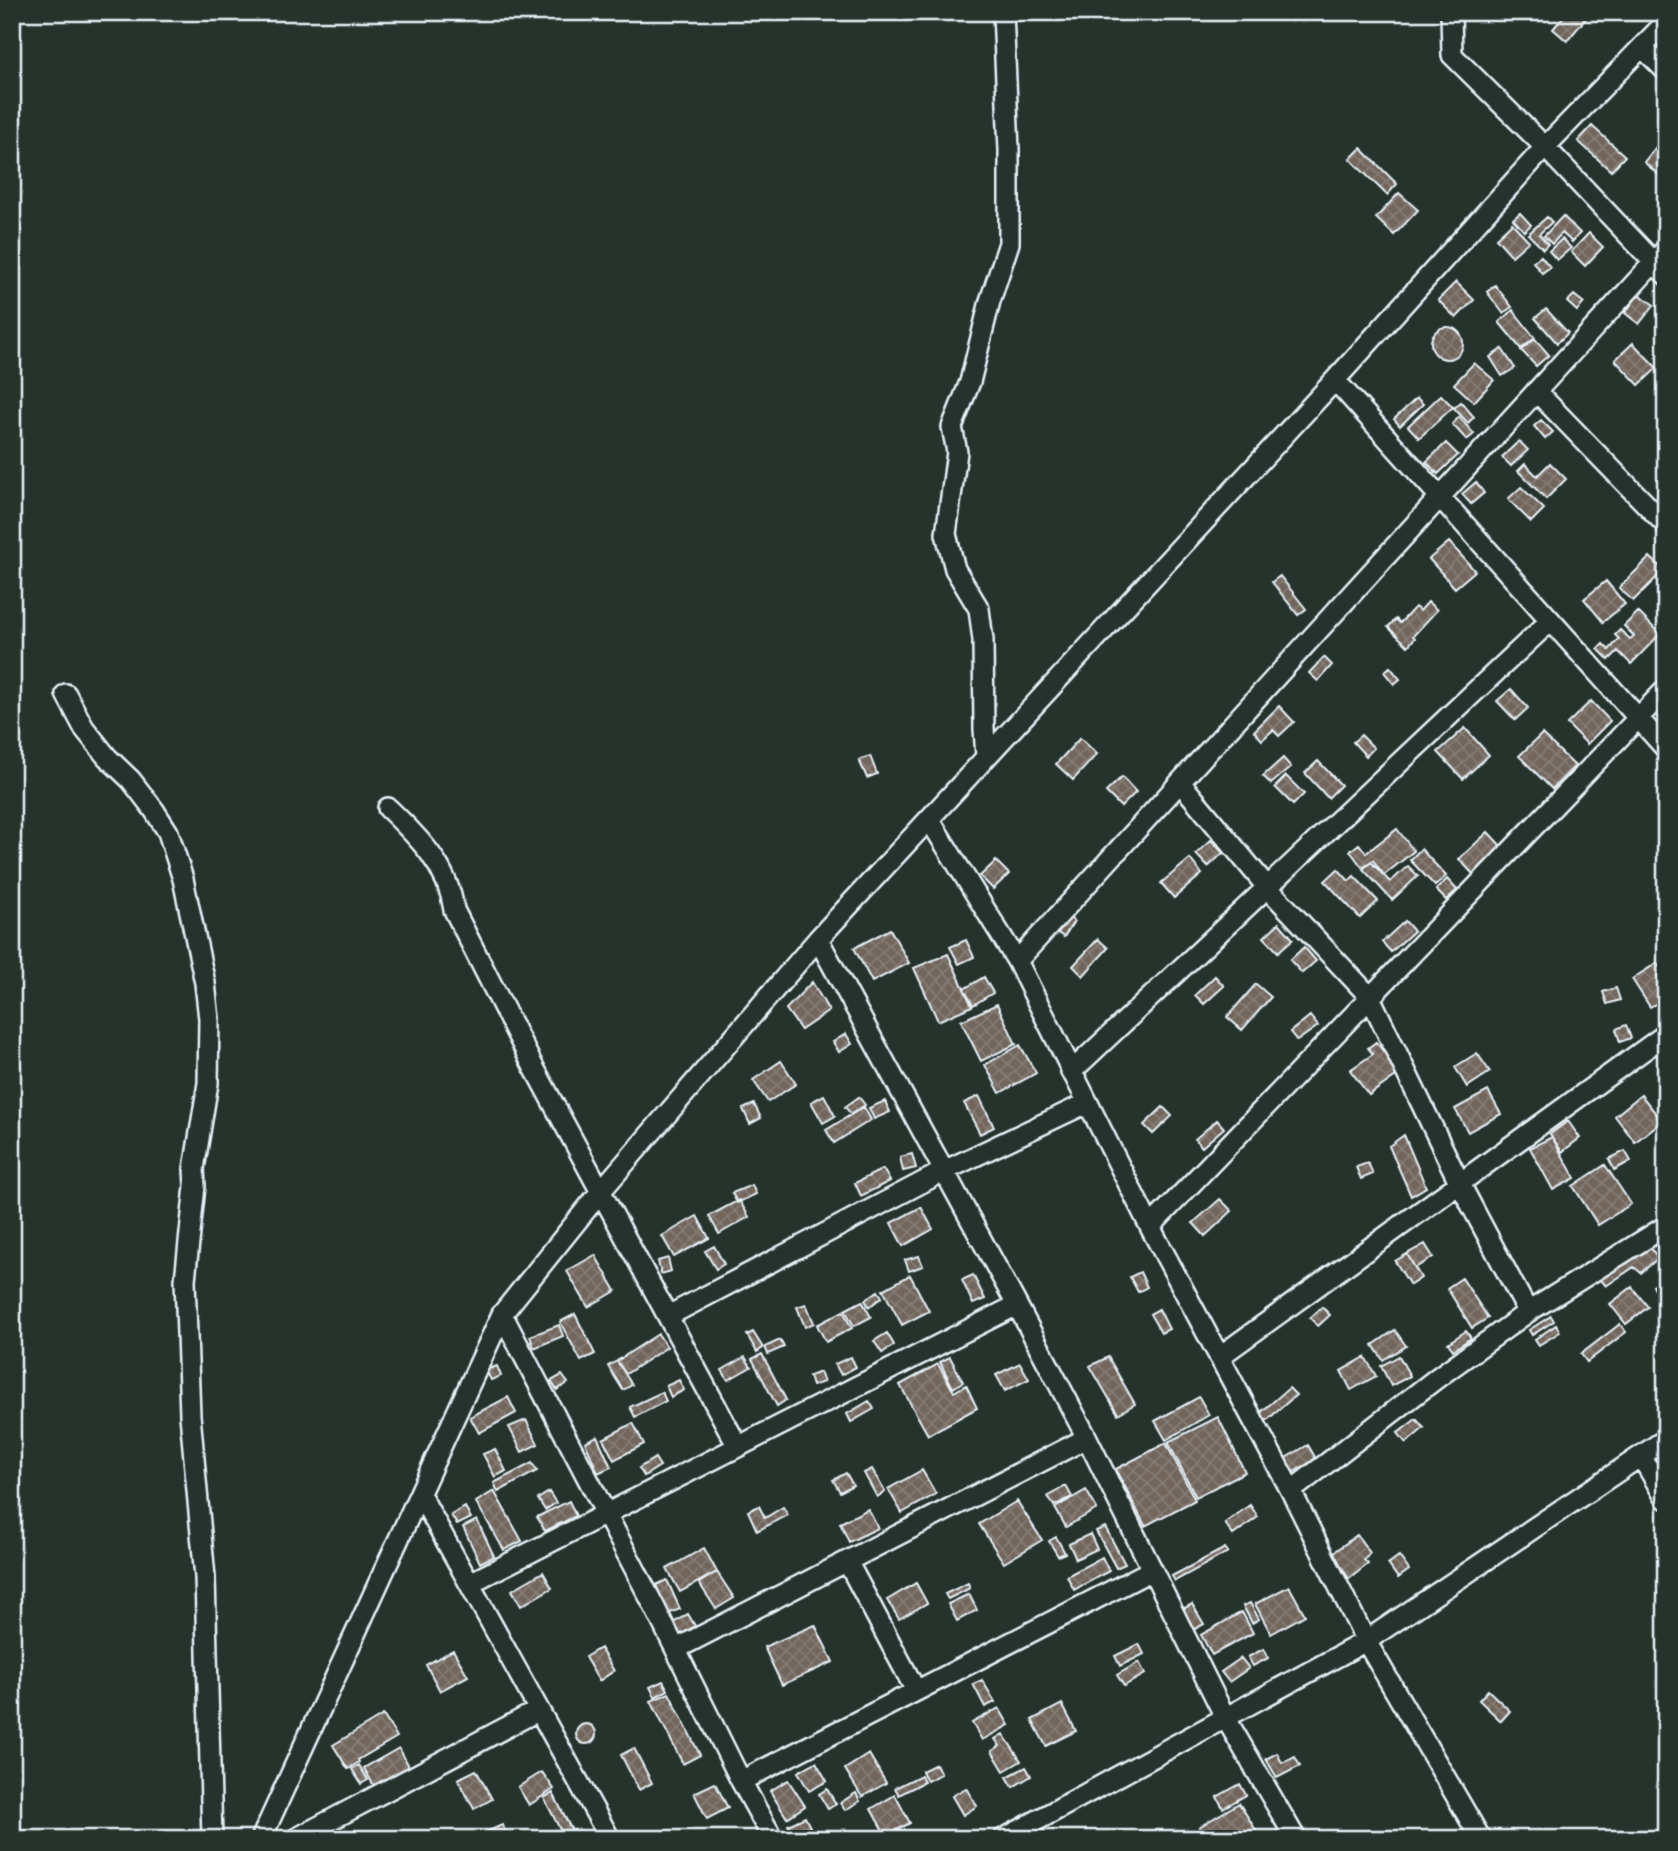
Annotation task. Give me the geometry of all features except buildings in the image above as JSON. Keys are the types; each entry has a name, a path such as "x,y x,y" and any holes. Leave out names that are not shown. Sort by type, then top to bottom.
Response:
{"street":[{"path":"986,757 983,640 979,609 956,569 946,534 957,452 952,427 970,382 990,301 1009,243 1009,150 1003,12"},
{"path":"1017,961 1536,391 1662,262 1452,55 1451,12"},
{"path":"261,1839 502,1314 601,1191 818,939 1335,380 1545,147 1666,22"},
{"path":"1643,48 1666,71"},
{"path":"1335,380 1666,750"},
{"path":"1536,391 1666,525"},
{"path":"1072,1072 1550,621"},
{"path":"1150,1227 1666,688"},
{"path":"66,694 84,728 107,757 131,780 155,810 168,832 183,879 205,983 209,1019 208,1083 194,1169 195,1186 185,1280 190,1415 205,1577 212,1839"},
{"path":"1180,782 1267,887 1370,997 1460,1184 1528,1312"},
{"path":"388,808 416,834 438,864 451,890 454,910 480,964 738,1447"},
{"path":"929,819 1017,961 1150,1227 1291,1491 1366,1641 1481,1839"},
{"path":"818,939 1087,1438 1225,1717 1296,1839"},
{"path":"1219,1357 1666,1034"},
{"path":"668,1316 944,1171 1087,1103"},
{"path":"1291,1491 1437,1378 1528,1312 1666,1226"},
{"path":"470,1583 1017,1305"},
{"path":"502,1314 773,1839"},
{"path":"676,1649 1087,1438"},
{"path":"1003,1839 1366,1641 1666,1439"},
{"path":"1641,1457 1666,1499"},
{"path":"420,1494 610,1839"},
{"path":"847,1561 916,1691"},
{"path":"741,1781 1152,1570"},
{"path":"295,1839 539,1710"}]}
